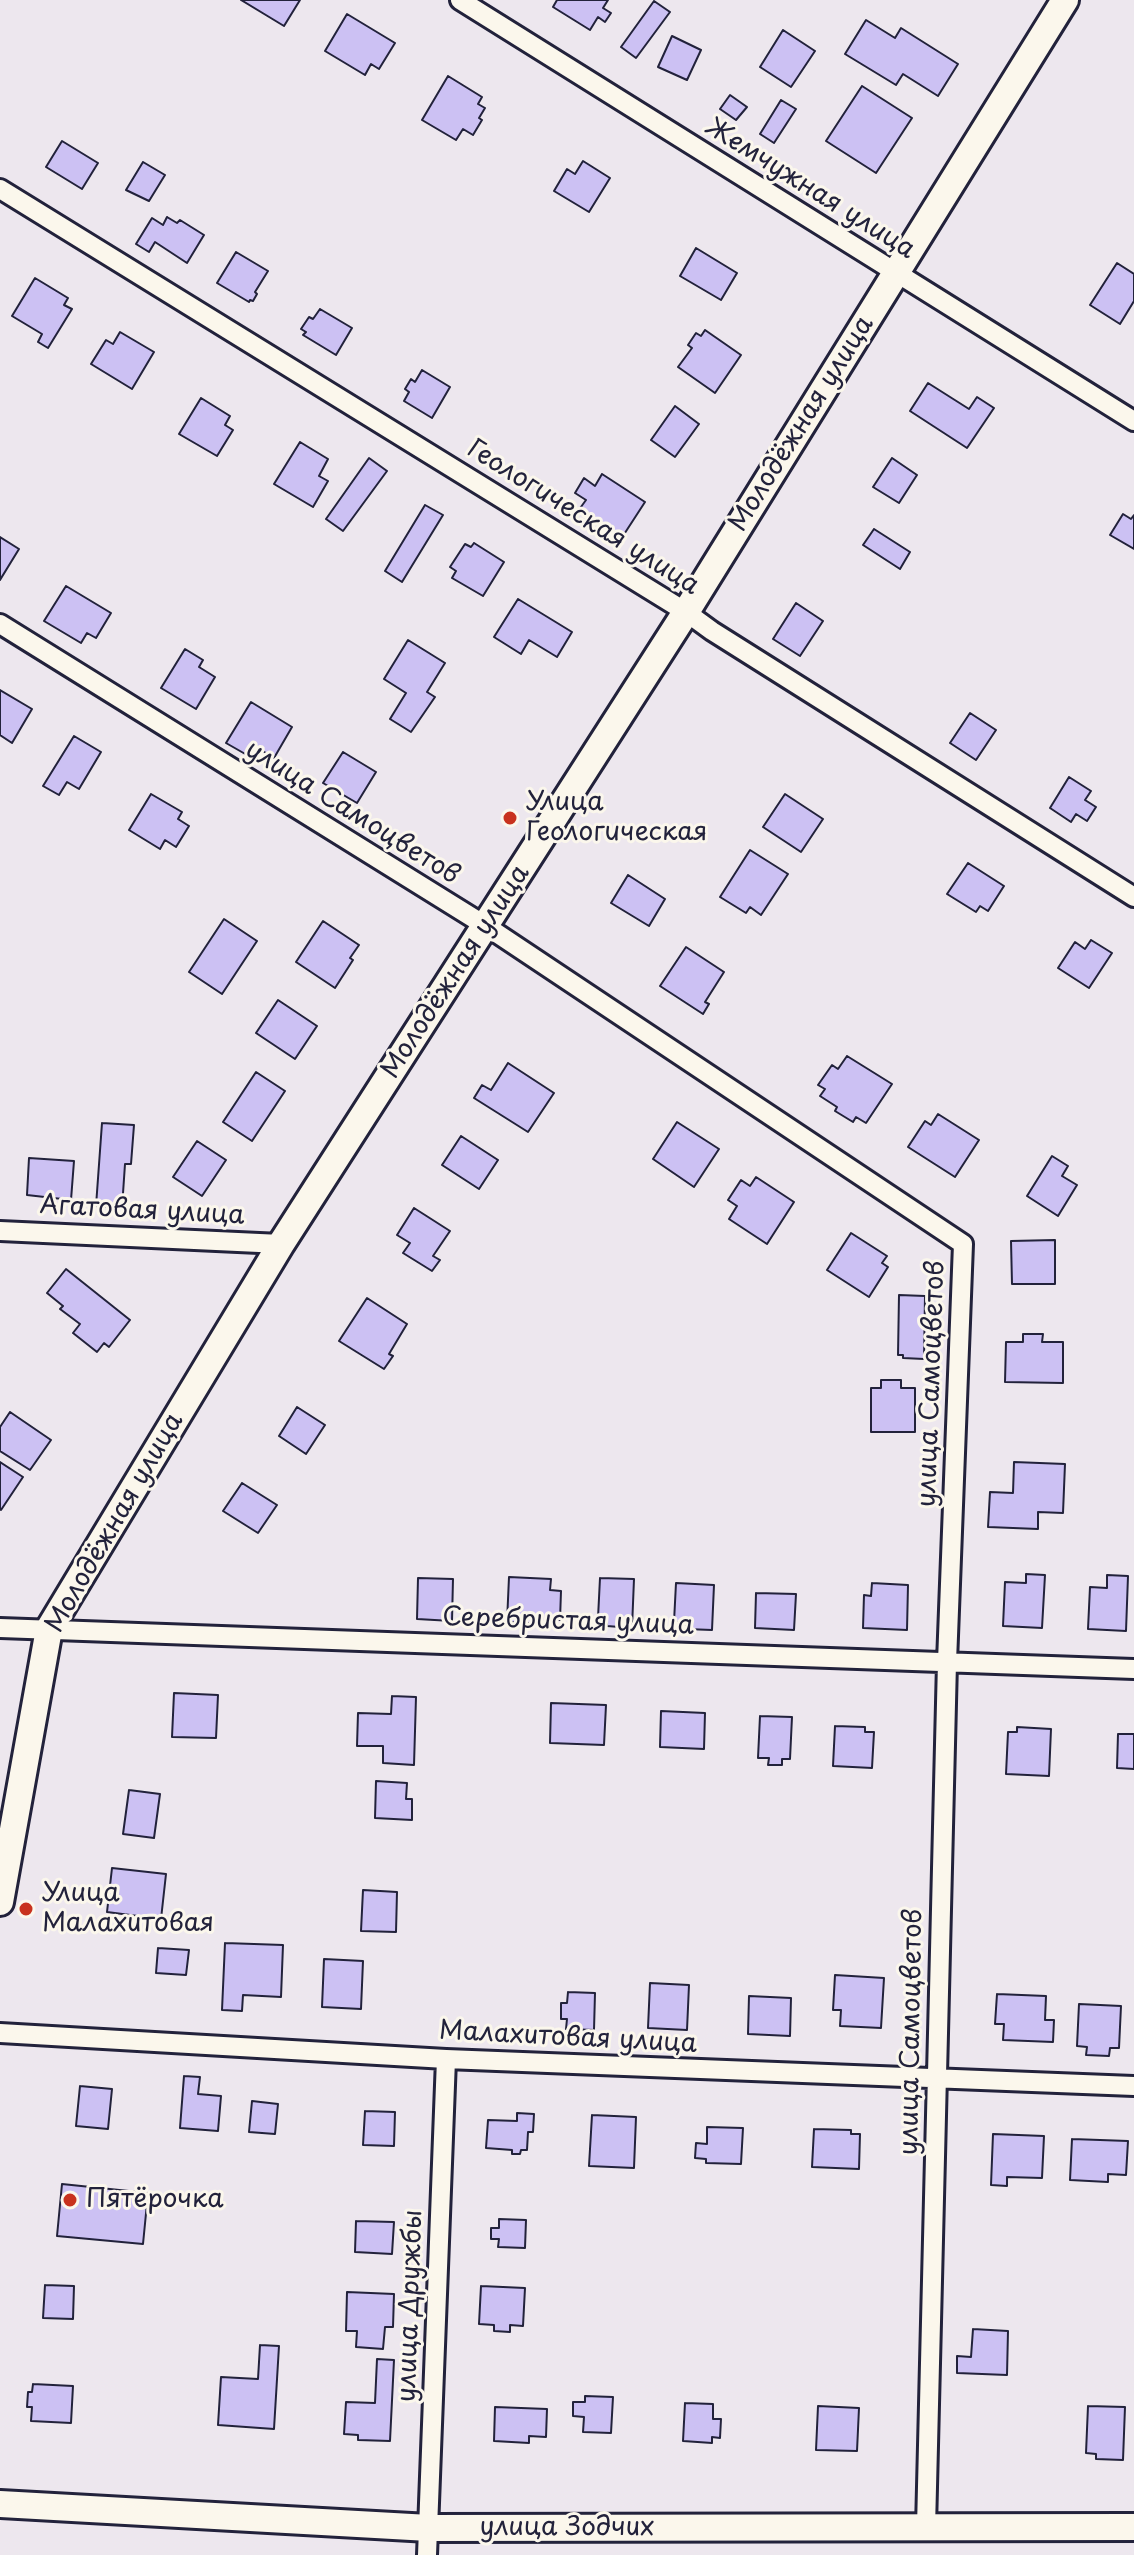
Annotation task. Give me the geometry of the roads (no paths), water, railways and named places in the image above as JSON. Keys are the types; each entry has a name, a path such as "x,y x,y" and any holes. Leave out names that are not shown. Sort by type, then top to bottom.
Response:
{"street":[{"name":"Жемчужная улица","path":"460,0 1134,421"},
{"name":"Молодёжная улица","path":"0,1902 49,1629 281,1244 686,612 1065,0"},
{"name":"Геологическая улица","path":"0,189 686,612 1134,897"},
{"name":"улица Самоцветов","path":"0,624 486,926 963,1244 947,1662 926,2528"},
{"name":"Агатовая улица","path":"0,1231 281,1244"},
{"name":"Серебристая улица","path":"0,1628 1134,1669"},
{"name":"Малахитовая улица","path":"0,2033 446,2059 1134,2086"},
{"name":"улица Дружбы","path":"427,2555 446,2059"},
{"name":"улица Зодчих","path":"0,2504 429,2528 1134,2527"}],"place":[{"name":"Улица Геологическая","path":"510,818"},
{"name":"Улица Малахитовая","path":"26,1909"},
{"name":"Пятёрочка","path":"70,2200"}]}
